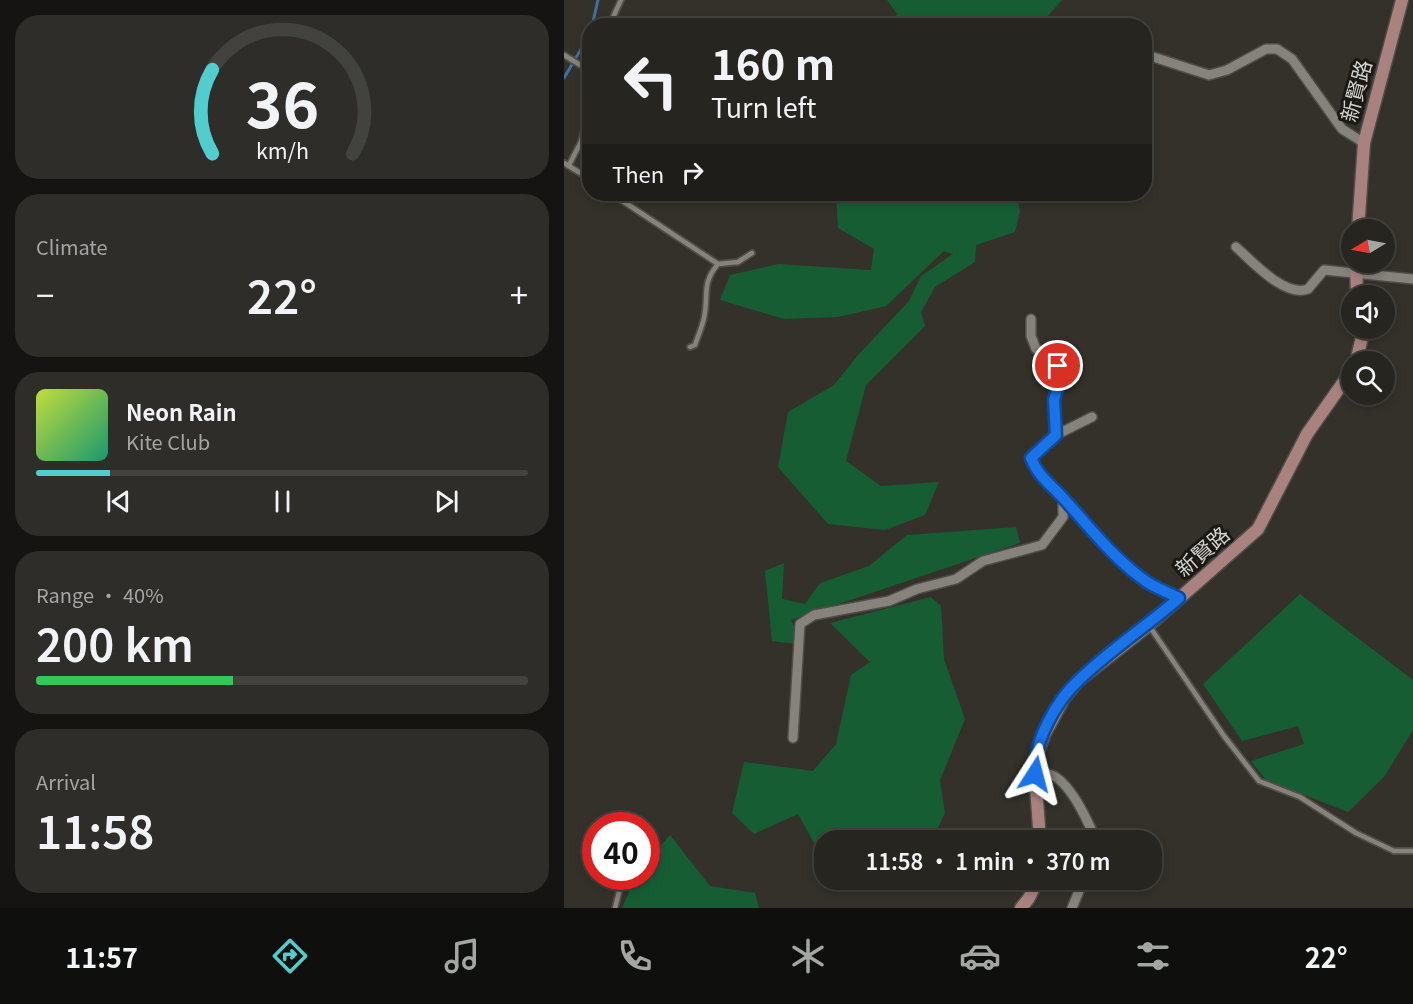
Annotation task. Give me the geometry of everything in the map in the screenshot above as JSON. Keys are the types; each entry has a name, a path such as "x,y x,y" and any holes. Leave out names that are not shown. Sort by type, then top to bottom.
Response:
{"street":[{"name":"新賢路","path":"1359,219 1364,143 1402,0"},
{"path":"1152,57 1209,75 1227,70 1266,49 1277,49 1292,59 1342,129 1364,143"},
{"path":"1236,247 1284,287 1294,291 1308,289 1324,270 1341,269"},
{"path":"1381,273 1413,279"},
{"path":"1031,319 1031,336 1036,349 1051,355 1062,372 1054,400 1056,435"},
{"name":"新賢路","path":"1039,830 1035,774 1038,749 1064,699 1078,681 1149,625 1258,530 1307,434 1341,386"},
{"path":"1092,417 1056,435 1031,458 1048,485 1063,498 1119,560 1148,583 1179,598"},
{"path":"793,738 800,624 814,615 889,601 917,589 956,579 983,561 1042,545 1063,517 1063,498"},
{"path":"1035,774 1050,774 1060,782 1082,808 1092,830"},
{"path":"1021,908 1033,890"},
{"path":"1072,908 1079,890"}],"lane":[{"path":"613,18 621,0"},
{"path":"565,56 582,66"},
{"path":"582,138 567,164 582,174"},
{"path":"623,201 718,264 738,262 752,253"},
{"path":"690,347 695,345 705,316 705,287 718,264"},
{"path":"1149,625 1224,736 1259,781 1300,797 1356,833 1394,851 1413,851"},
{"path":"615,908 620,890"}],"green space":[{"path":"887,0 1062,0 1046,18 894,18 897,14"},
{"path":"836,201 1018,201 1020,211 1015,232 976,245 975,262 935,287 921,312 925,326 866,385 846,461 881,486 939,482 925,515 885,530 828,524 778,467 788,412 834,385 858,355 909,301 921,276 953,254 944,251 886,306 838,317 784,319 720,300 730,275 778,264 871,270 874,249 838,228"},
{"path":"1016,527 1020,543 791,620 804,645 772,641 765,571 784,563 782,599 805,604 820,583 869,566 907,535"},
{"path":"1300,594 1413,680 1413,730 1384,777 1348,812 1266,780 1251,761 1304,744 1298,726 1242,741 1203,684"},
{"path":"931,597 941,606 944,659 965,719 940,780 945,813 937,830 814,830 814,843 798,814 754,834 732,813 744,762 813,771 836,744 851,675 870,662 830,623"},
{"path":"670,835 710,886 755,893 759,908 622,908 630,890 660,890 660,846"}],"waterway":[{"path":"594,18 598,0"},
{"path":"564,78 582,48"}],"route":[{"path":"1035,774 1034,766 1044,735 1053,716 1078,681 1149,625 1179,598 1148,583 1119,560 1063,498 1048,485 1034,466 1031,458 1056,435 1054,400 1062,372 1058,366"}]}
